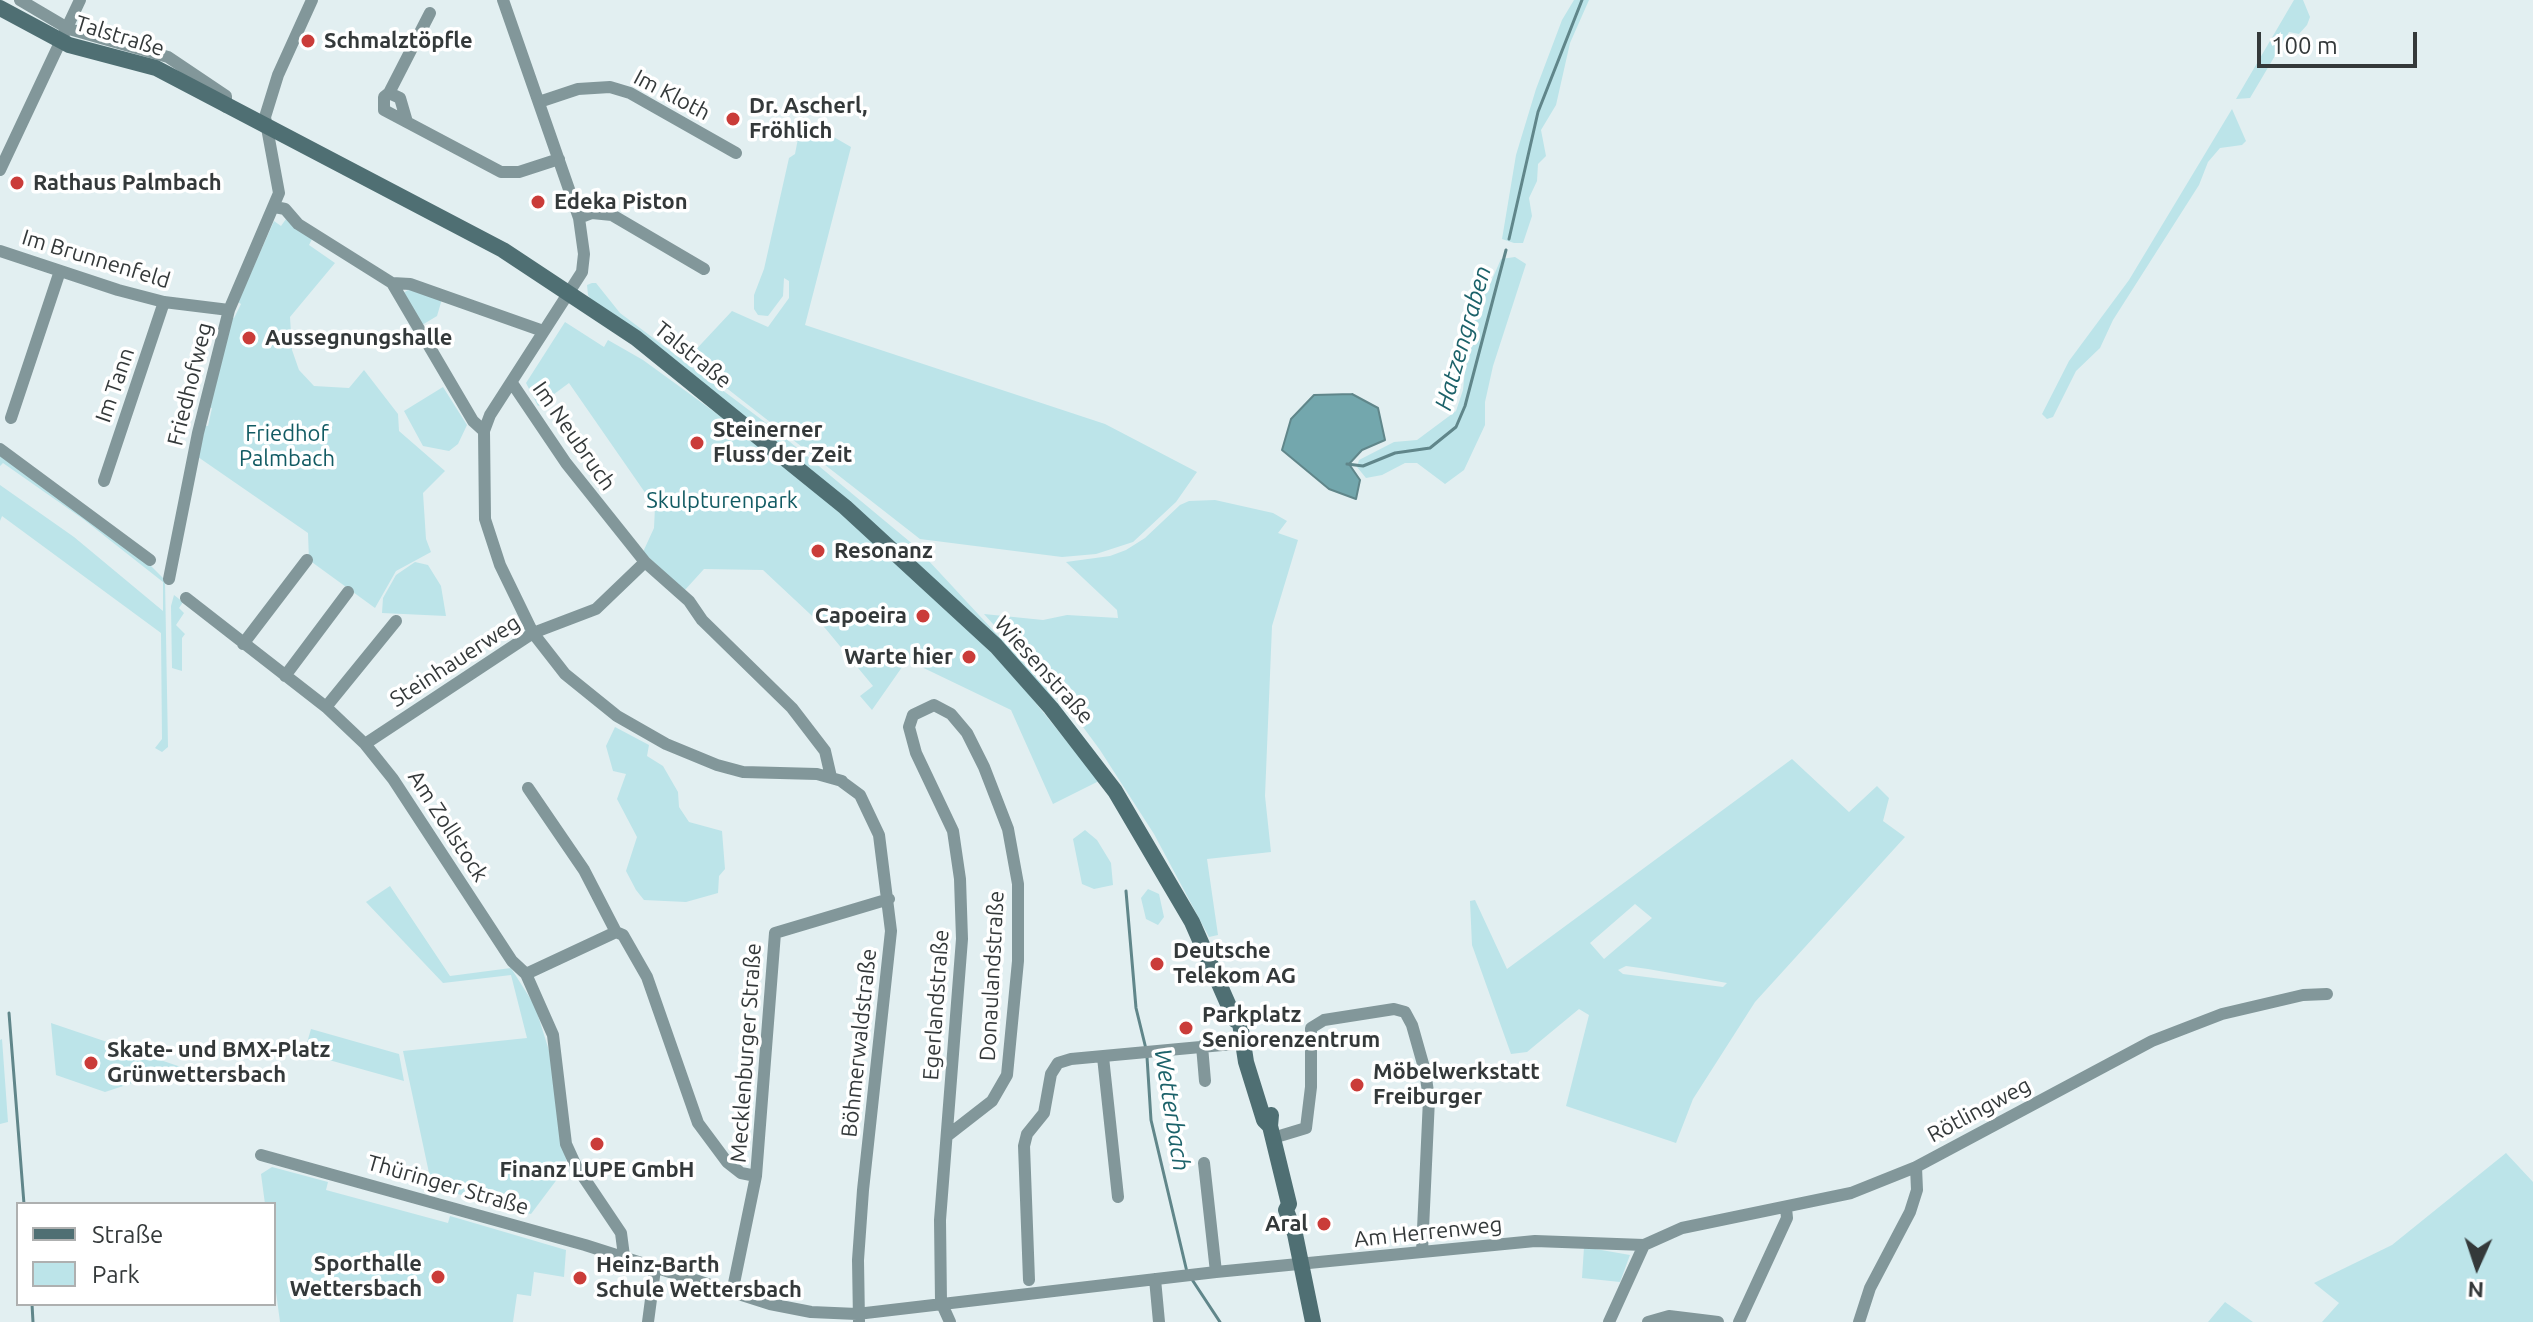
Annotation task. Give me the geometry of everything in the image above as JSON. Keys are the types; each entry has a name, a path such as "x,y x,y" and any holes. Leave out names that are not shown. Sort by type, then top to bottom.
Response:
{"main road":[{"name":"Talstraße","path":"0,8 143,62 477,235 567,296 735,419"},
{"name":"Wiesenstraße","path":"735,419 845,507 996,646 1100,770 1146,839 1196,929 1235,1020 1240,1023 1246,1062 1264,1120 1272,1132 1289,1204 1296,1218 1293,1226 1313,1322"}],"street":[{"name":"Talstraße","path":"20,0 65,35"},
{"path":"0,170 80,0"},
{"path":"312,0 278,75 265,126 279,193 275,207 285,209 298,224 392,283 410,284 543,331"},
{"path":"503,0 584,240 582,272 484,431 485,519 500,565 533,633 579,688 617,716 666,744 743,772 838,780"},
{"path":"430,13 389,93 384,97 384,110 501,172 519,172 559,159"},
{"name":"Im Kloth","path":"539,102 578,89 610,87 630,93 736,153"},
{"name":"Friedhofweg","path":"169,579 200,422 229,310 275,207"},
{"path":"579,218 592,213 612,215 704,269"},
{"name":"Im Brunnenfeld","path":"0,251 164,302 229,310"},
{"path":"11,418 60,271"},
{"path":"392,283 396,295 473,421 484,431"},
{"name":"Im Tann","path":"104,481 164,302"},
{"name":"Im Neubruch","path":"512,383 566,463 645,562 792,708 825,751 838,780"},
{"path":"0,449 150,560"},
{"path":"243,644 307,560"},
{"name":"Steinhauerweg","path":"365,744 533,633 596,609 645,562"},
{"path":"285,676 348,592"},
{"name":"Am Zollstock","path":"186,598 326,707 365,744 393,779 512,961 526,974"},
{"path":"326,707 396,621"},
{"name":"Donaulandstraße","path":"910,721 919,710 934,705 951,714 967,733 1008,829 1018,884 1018,961 1007,1075 992,1101 947,1136"},
{"name":"Egerlandstraße","path":"910,721 910,737 916,753 953,831 960,879 962,939 940,1220 941,1302"},
{"name":"Böhmerwaldstraße","path":"838,780 860,795 875,825 884,856 891,931 863,1190 858,1318"},
{"path":"528,788 584,870 616,932 623,935 647,977 698,1123 727,1162 741,1173 756,1176"},
{"name":"Mecklenburger Straße","path":"732,1293 756,1176 775,933 889,899"},
{"path":"616,932 526,974 553,1035 566,1144 576,1166 621,1233 624,1256"},
{"name":"Rötlingweg","path":"1644,1245 1682,1228 1851,1193 1916,1167 2165,1035 2250,1007 2303,995 2327,994"},
{"path":"1272,1132 1296,1133 1306,1128 1311,1087 1311,1028 1324,1020 1394,1009 1405,1012 1412,1025 1429,1099 1422,1251"},
{"path":"1029,1280 1027,1134 1044,1113 1051,1074 1058,1063 1157,1050 1244,1045"},
{"path":"1202,1046 1205,1081"},
{"path":"1103,1057 1118,1197"},
{"name":"Thüringer Straße","path":"261,1155 624,1256 732,1293 797,1309 858,1318"},
{"path":"1204,1163 1216,1272"},
{"path":"1859,1322 1870,1288 1910,1212 1917,1190 1916,1167"},
{"path":"1739,1322 1787,1218 1786,1208"},
{"name":"Am Herrenweg","path":"858,1318 941,1302 1216,1272 1302,1267 1422,1251 1571,1240 1644,1245"},
{"path":"1609,1322 1644,1245"},
{"path":"648,1322 655,1269"},
{"path":"1155,1279 1159,1322"},
{"path":"941,1302 950,1322"},
{"path":"1648,1322 1669,1316 1718,1322"}],"green space":[{"path":"1574,0 1589,0 1570,43 1556,105 1541,130 1546,156 1538,164 1537,181 1529,198 1532,216 1523,243 1514,243 1502,239 1516,155 1536,89 1562,20"},
{"path":"2294,0 2303,0 2310,17 2307,25 2299,34 2289,32 2250,98 2236,99"},
{"path":"2232,109 2246,141 2242,145 2220,148 2208,162 2199,185 2113,320 2100,348 2076,371 2053,417 2047,419 2042,414 2069,361 2129,280"},
{"path":"806,121 851,147 805,325 1105,424 1197,472 1176,502 1133,542 1096,554 1062,557 920,539 688,358 732,311 768,327 789,298 789,281 784,278 783,296 768,316 758,315 754,309 754,295 764,269 789,158 795,154 801,123"},
{"name":"Friedhof Palmbach","path":"286,219 312,239 309,245 335,263 290,317 292,350 299,370 314,386 349,388 364,370 398,414 399,431 445,471 423,493 426,539 431,552 396,571 375,608 309,560 308,533 198,457 204,425 208,426 212,408 207,407 230,317 234,318 241,304 238,302 274,221 281,226"},
{"path":"1515,257 1526,264 1493,366 1485,402 1485,425 1464,470 1445,484 1417,463 1405,463 1382,475 1366,478 1357,467 1359,460 1394,442 1417,440 1456,411 1463,390 1471,308 1487,291 1501,259"},
{"path":"596,283 620,313 778,432 915,546 1042,683 1096,753 1092,753 961,606 593,303 587,285"},
{"path":"410,289 442,299 437,316 422,325 403,293"},
{"name":"Skulpturenpark","path":"565,322 604,347 608,340 643,360 749,437 835,508 935,595 1013,675 1099,781 1053,804 1011,710 907,660 872,710 860,696 873,686 825,628 763,570 704,569 684,591 643,552 654,528 655,507 569,383 538,406 526,383"},
{"path":"443,387 467,425 458,444 449,451 423,446 404,411"},
{"path":"0,453 146,561 165,580 168,747 162,752 155,748 162,739 161,633 2,516 0,521 0,485 74,537 163,611 163,582 83,519 3,463 0,466"},
{"path":"1215,500 1273,513 1287,521 1278,533 1298,540 1272,626 1265,796 1271,852 1207,859 1218,935 1209,937 1154,834 1100,750 1072,712 984,614 1043,620 1067,615 1118,618 1117,610 1066,562 1110,556 1126,550 1145,538 1180,505 1189,501"},
{"path":"415,562 428,565 441,586 446,616 382,613 383,598 396,575"},
{"path":"174,595 183,602 179,608 184,613 176,625 185,634 182,638 182,671 172,668 171,606"},
{"path":"615,727 649,745 647,756 663,766 678,792 679,807 689,822 722,831 725,869 719,876 718,893 686,902 644,900 636,890 626,871 637,837 617,799 626,774 613,771 606,746"},
{"path":"1792,759 1849,812 1877,786 1889,798 1883,821 1905,837 1755,1002 1693,1099 1676,1143 1566,1106 1589,1015 1579,1009 1527,1052 1511,1054 1472,945 1470,901 1475,900 1507,969","holes":["1635,904 1652,918 1604,959 1590,943","1626,966 1648,969 1727,983 1723,987 1623,974 1618,970"]},
{"path":"1085,830 1097,840 1111,863 1113,885 1094,889 1082,884 1073,839"},
{"path":"390,886 450,976 511,968 535,1006 551,1057 567,1166 531,1214 432,1187 403,1051 527,1038 511,975 443,983 366,902"},
{"path":"1148,889 1159,894 1164,917 1158,925 1146,919 1141,898"},
{"path":"51,1023 181,1067 105,1092 56,1075"},
{"path":"311,1029 399,1054 404,1081 304,1053"},
{"path":"0,1040 8,1122 0,1124"},
{"path":"2506,1153 2533,1182 2533,1322 2322,1322 2339,1303 2314,1283 2392,1245"},
{"path":"272,1167 328,1182 326,1190 448,1223 450,1216 566,1250 564,1277 534,1272 531,1296 517,1294 513,1322 280,1322 276,1292 276,1202 265,1202 261,1174"},
{"path":"1584,1247 1630,1255 1620,1282 1582,1278"},
{"path":"2225,1302 2253,1322 2208,1322"}],"shaded area":[{"path":"1352,394 1378,408 1385,440 1362,450 1349,464 1360,480 1356,499 1329,489 1282,450 1291,419 1314,395"}],"waterway":[{"name":"Hatzengraben","path":"1509,239 1538,112 1582,0"},
{"name":"Hatzengraben","path":"1347,464 1363,466 1395,453 1430,448 1456,427 1465,406 1506,250"},
{"name":"Wetterbach","path":"1126,891 1136,1008 1146,1049"},
{"path":"9,1013 24,1202"},
{"name":"Wetterbach","path":"1147,1057 1151,1120 1187,1272"},
{"name":"Wetterbach","path":"1191,1278 1220,1322"},
{"path":"32,1306 33,1322"}],"place":[{"name":"Schmalztöpfle","path":"308,41"},
{"name":"Dr. Ascherl, Fröhlich","path":"733,119"},
{"name":"Rathaus Palmbach","path":"17,183"},
{"name":"Edeka Piston","path":"538,202"},
{"name":"Aussegnungshalle","path":"249,338"},
{"name":"Steinerner Fluss der Zeit","path":"697,443"},
{"name":"Resonanz","path":"818,551"},
{"name":"Capoeira","path":"923,616"},
{"name":"Warte hier","path":"969,657"},
{"name":"Deutsche Telekom AG","path":"1157,964"},
{"name":"Parkplatz Seniorenzentrum","path":"1186,1028"},
{"name":"Skate- und BMX-Platz Grünwettersbach","path":"91,1063"},
{"name":"Möbelwerkstatt Freiburger","path":"1357,1085"},
{"name":"Finanz LUPE GmbH","path":"597,1144"},
{"name":"Aral","path":"1324,1224"},
{"name":"Sporthalle Wettersbach","path":"438,1277"},
{"name":"Heinz-Barth Schule Wettersbach","path":"580,1278"}]}
